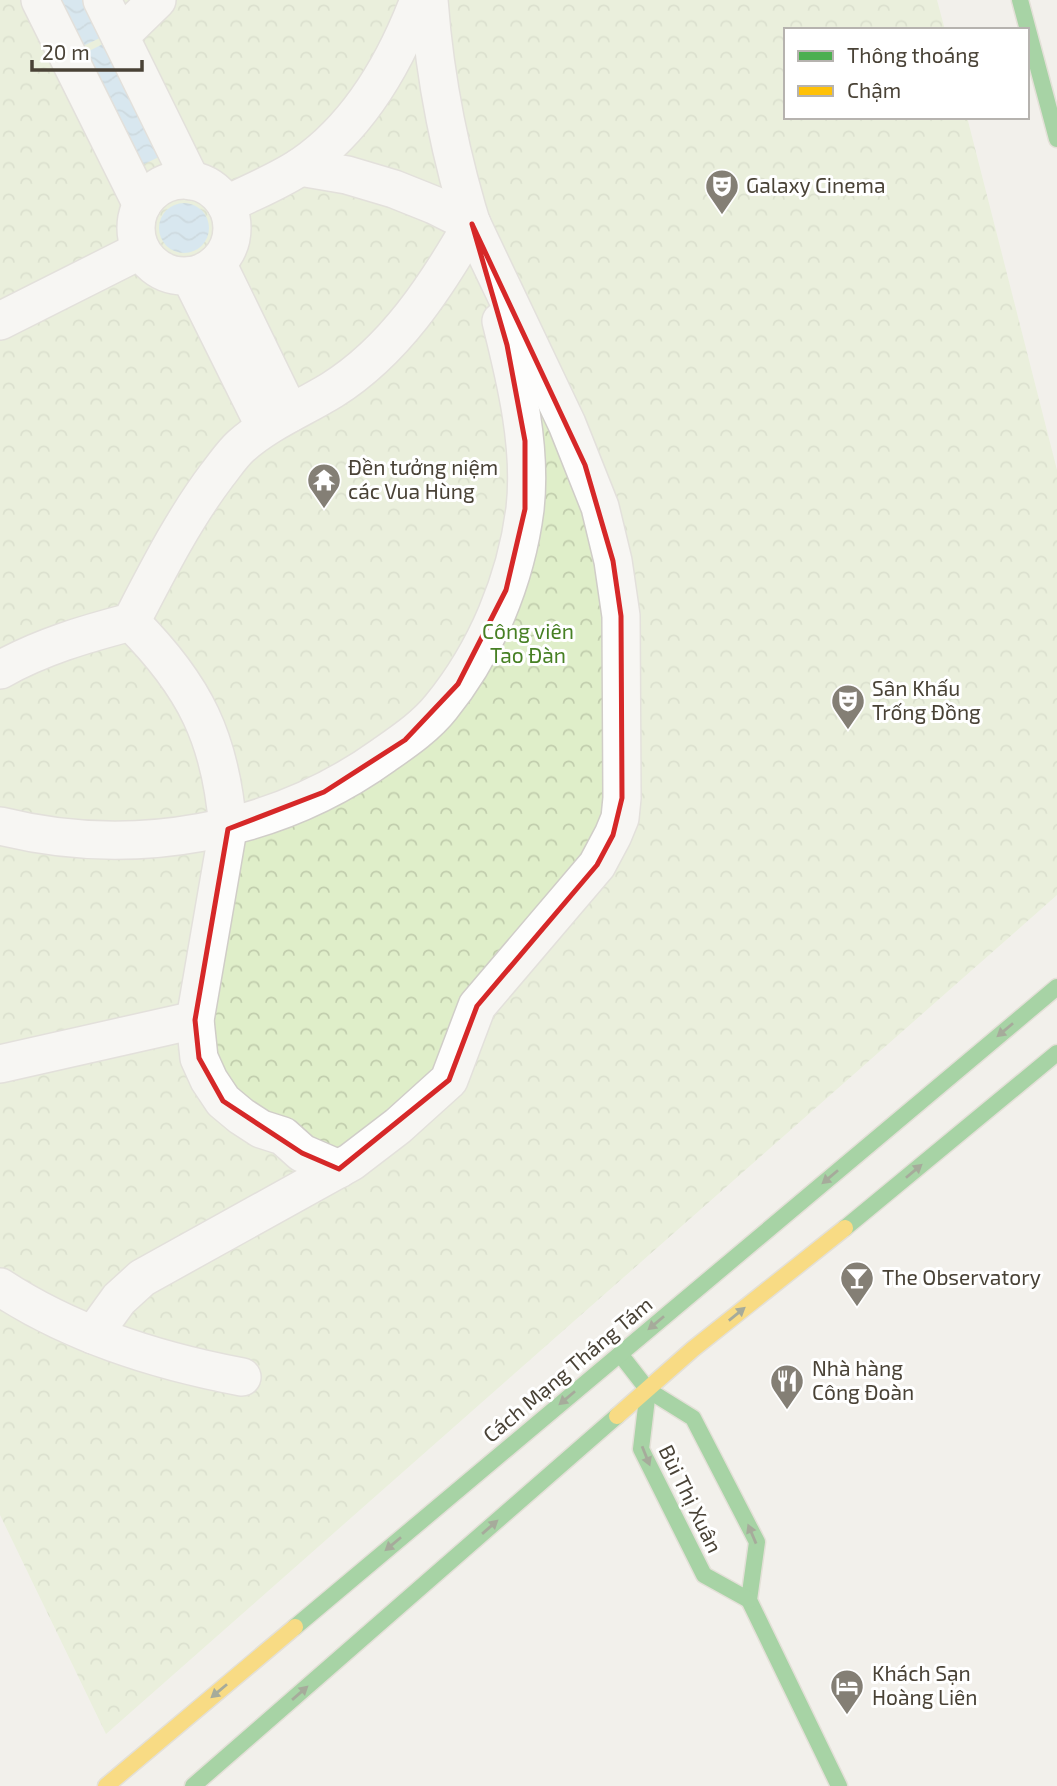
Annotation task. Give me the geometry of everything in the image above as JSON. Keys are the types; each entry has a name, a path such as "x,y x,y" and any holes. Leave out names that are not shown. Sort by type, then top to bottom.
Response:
{"main road":[{"path":"1020,0 1027,28"},
{"path":"1029,34 1057,139"},
{"name":"Cách Mạng Tháng Tám","path":"106,1786 1057,986"},
{"path":"193,1786 693,1349 1057,1053"},
{"name":"Bùi Thị Xuân","path":"620,1354 648,1390 693,1418 757,1542 749,1600 704,1575 641,1448 648,1390"},
{"path":"749,1600 839,1786"}],"street":[{"path":"40,0 142,205"},
{"path":"102,0 191,181"},
{"path":"120,36 157,0"},
{"path":"226,205 300,167 328,146 353,120 394,54 419,0"},
{"path":"0,825 49,835 116,839 184,836 228,829 277,813 324,792 368,767 405,740 439,710 470,666 490,629 506,590 517,550 525,509 527,475 520,407 507,345 454,165 441,104 429,0"},
{"path":"93,1335 119,1299 142,1279 339,1169 398,1126 449,1080 477,1006 597,865 620,818 621,616 613,561 600,507 567,424 472,224 394,189 347,175 300,167"},
{"path":"177,181 205,185 217,193 226,205 232,236 227,251 204,270 176,276 162,271 150,262 141,250 137,236 137,220 142,205 163,185 177,181"},
{"path":"0,670 77,636 131,622 157,571 211,484 238,448 277,420 334,389 386,346 431,290 472,224"},
{"path":"0,321 141,250"},
{"path":"204,270 277,420"},
{"path":"131,622 161,652 197,706 220,766 228,829 195,1020 200,1058 209,1080 223,1101 241,1116 261,1129 283,1136 302,1153 339,1169"},
{"path":"0,1064 195,1020"},
{"path":"0,1287 48,1315 141,1353 242,1377"}],"highlighted area":[{"path":"472,224 585,465 613,561 621,616 622,798 613,835 597,865 477,1006 449,1080 339,1169 302,1153 223,1101 199,1058 195,1020 228,829 324,792 405,740 458,684 506,590 525,509 525,441 507,345"}],"green space":[{"name":"Công viên Tao Đàn","path":"0,0 937,0 944,28 784,28 784,119 968,119 1057,470 1057,895 106,1734 0,1515"}],"water":[{"path":"58,0 84,0 102,37 81,47"},
{"path":"105,43 161,156 140,166 85,53"},
{"path":"184,203 202,210 209,228 202,246 184,253 166,246 159,228 166,210"}],"traffic: fast":[{"path":"1020,0 1027,28"},
{"path":"1029,34 1057,139"},
{"path":"295,1627 1057,987"},
{"path":"845,1228 1057,1053"},
{"path":"620,1354 648,1390 693,1418 757,1542 749,1600 839,1786"},
{"path":"648,1390 641,1449 704,1575 749,1600"},
{"path":"193,1786 617,1416"}],"traffic: slow":[{"path":"617,1416 693,1349 845,1228"},
{"path":"106,1786 295,1627"}],"place":[{"name":"Galaxy Cinema","path":"722,216"},
{"name":"Đền tưởng niệm các Vua Hùng","path":"324,510"},
{"name":"Sân Khấu Trống Đồng","path":"848,731"},
{"name":"The Observatory","path":"857,1308"},
{"name":"Nhà hàng Công Đoàn","path":"787,1411"},
{"name":"Khách Sạn Hoàng Liên","path":"847,1716"}]}
